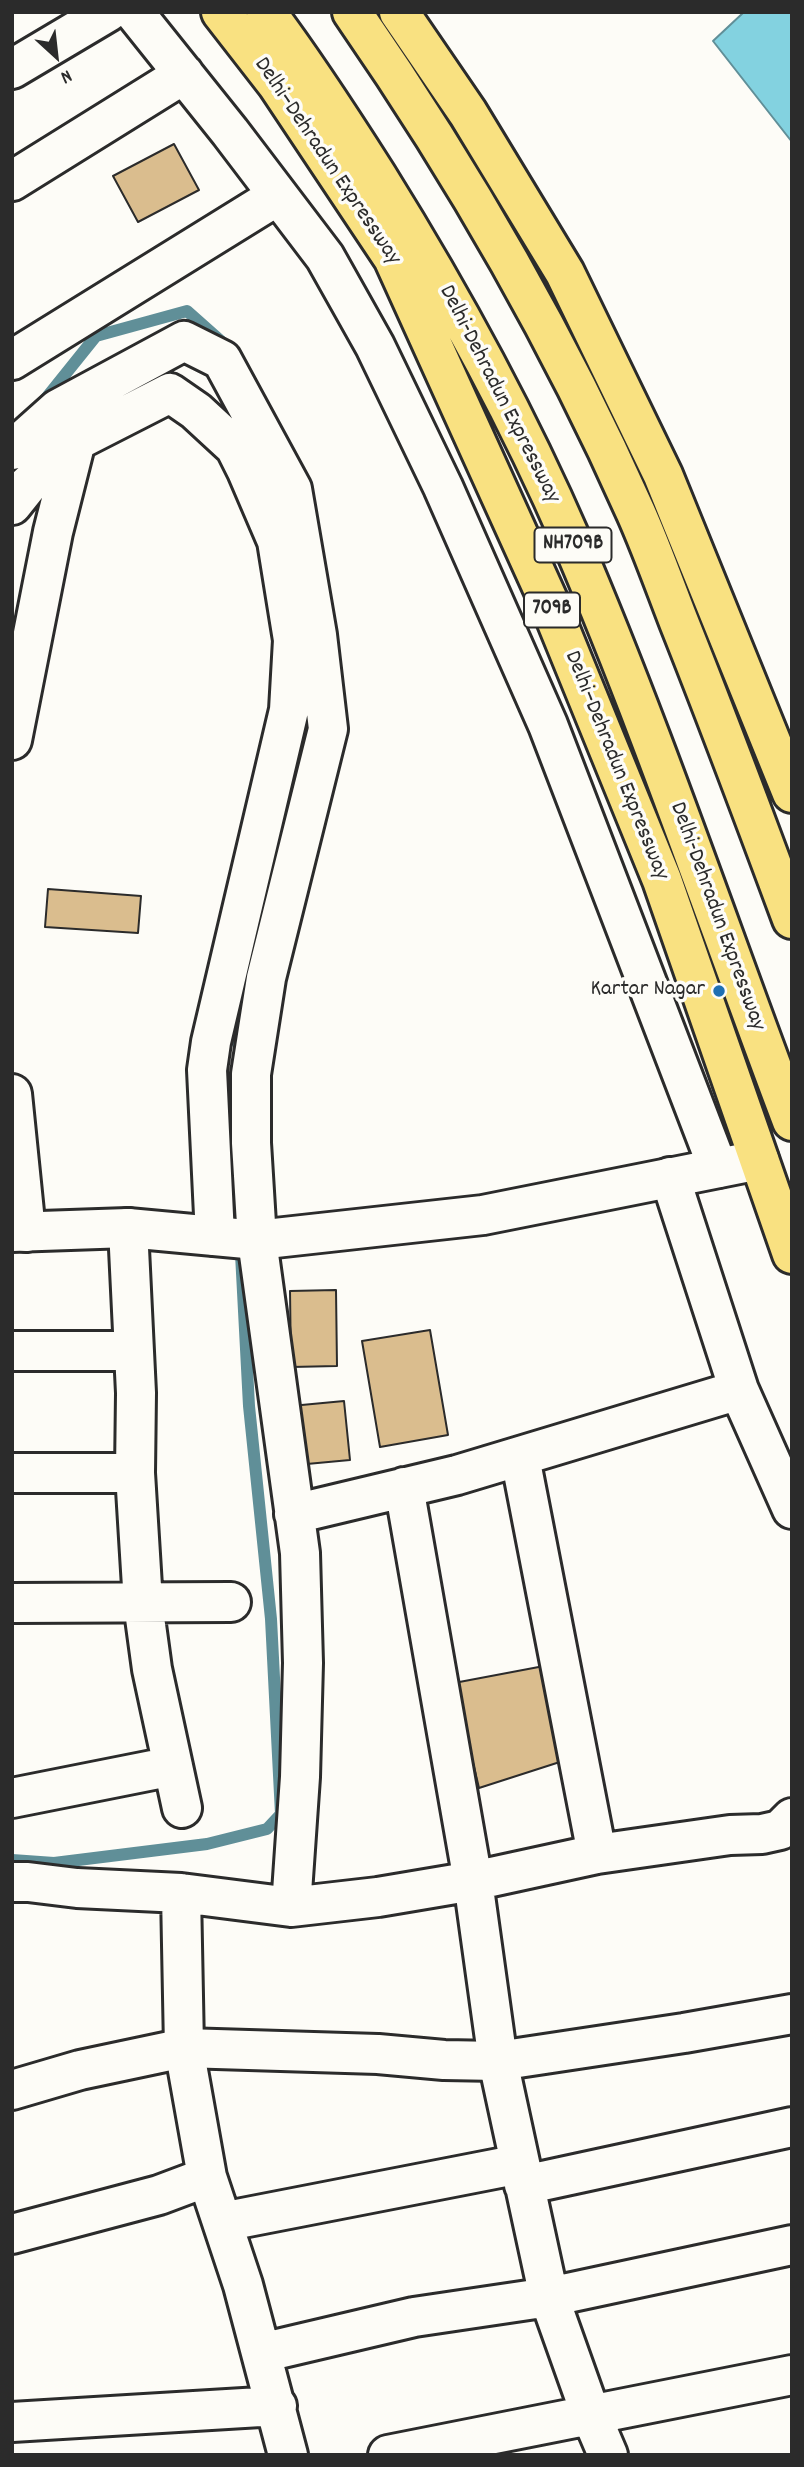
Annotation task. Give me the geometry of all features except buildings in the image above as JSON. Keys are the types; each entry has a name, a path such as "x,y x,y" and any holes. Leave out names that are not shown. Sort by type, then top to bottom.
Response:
{"highway":[{"name":"Delhi–Dehradun Expressway","path":"221,12 277,84 393,258 548,600 662,880 792,1254"},
{"name":"Delhi-Dehradun Expressway","path":"266,12 343,122 408,225 467,329 522,435 572,543 658,758 792,1121"},
{"name":"NH709B","path":"352,12 402,83 468,189 529,295 585,404 642,528 724,733 792,919"},
{"path":"399,12 468,113 565,273 663,475 792,793"}],"street":[{"path":"12,69 108,12"},
{"path":"134,12 325,257 375,346 443,486 548,725 718,1168"},
{"path":"12,181 184,74"},
{"path":"12,360 277,196"},
{"path":"12,450 58,409 184,341 222,360 292,489 317,635 328,729 266,978 251,1074 251,1143 238,1239"},
{"path":"12,505 28,485 76,441 170,393 196,411 235,447 276,541 293,640 289,710 211,1042 208,1070 238,1239 295,1514 300,1553 303,1663 300,1777 291,1907"},
{"path":"12,740 53,532 76,441"},
{"path":"12,1094 19,1232 128,1228 238,1239 483,1215 759,1160"},
{"path":"670,1177 738,1390 792,1509"},
{"path":"128,1228 136,1426 135,1474 143,1603 152,1669 182,1808"},
{"path":"12,1351 133,1350"},
{"path":"295,1514 520,1457 738,1390"},
{"path":"520,1457 597,1854"},
{"path":"12,1473 135,1474"},
{"path":"404,1487 473,1881 498,2062 550,2297 591,2415 608,2455"},
{"path":"12,1603 231,1602"},
{"path":"12,1798 173,1766"},
{"path":"12,1882 181,1893 291,1907 377,1897 473,1881 597,1854 730,1835 762,1834 780,1830 792,1818"},
{"path":"181,1893 184,2048 207,2177 243,2286 289,2455"},
{"path":"12,2091 80,2070 184,2048 378,2054 498,2062 792,2014"},
{"path":"222,2222 522,2175 792,2127"},
{"path":"12,2234 159,2195 207,2177"},
{"path":"261,2353 414,2317 550,2297 792,2245"},
{"path":"388,2455 792,2375"},
{"path":"12,2422 276,2406"}],"water":[{"path":"744,12 792,12 792,142 713,41"}],"waterway":[{"path":"43,402 96,336 187,311 223,343"},
{"path":"298,779 305,717"},
{"path":"259,917 278,854"},
{"path":"238,1044 245,975"},
{"path":"12,1860 54,1863 207,1844 267,1829 281,1814 271,1619 249,1406 241,1254"}],"place":[{"name":"Kartar Nagar","path":"719,991"}]}
